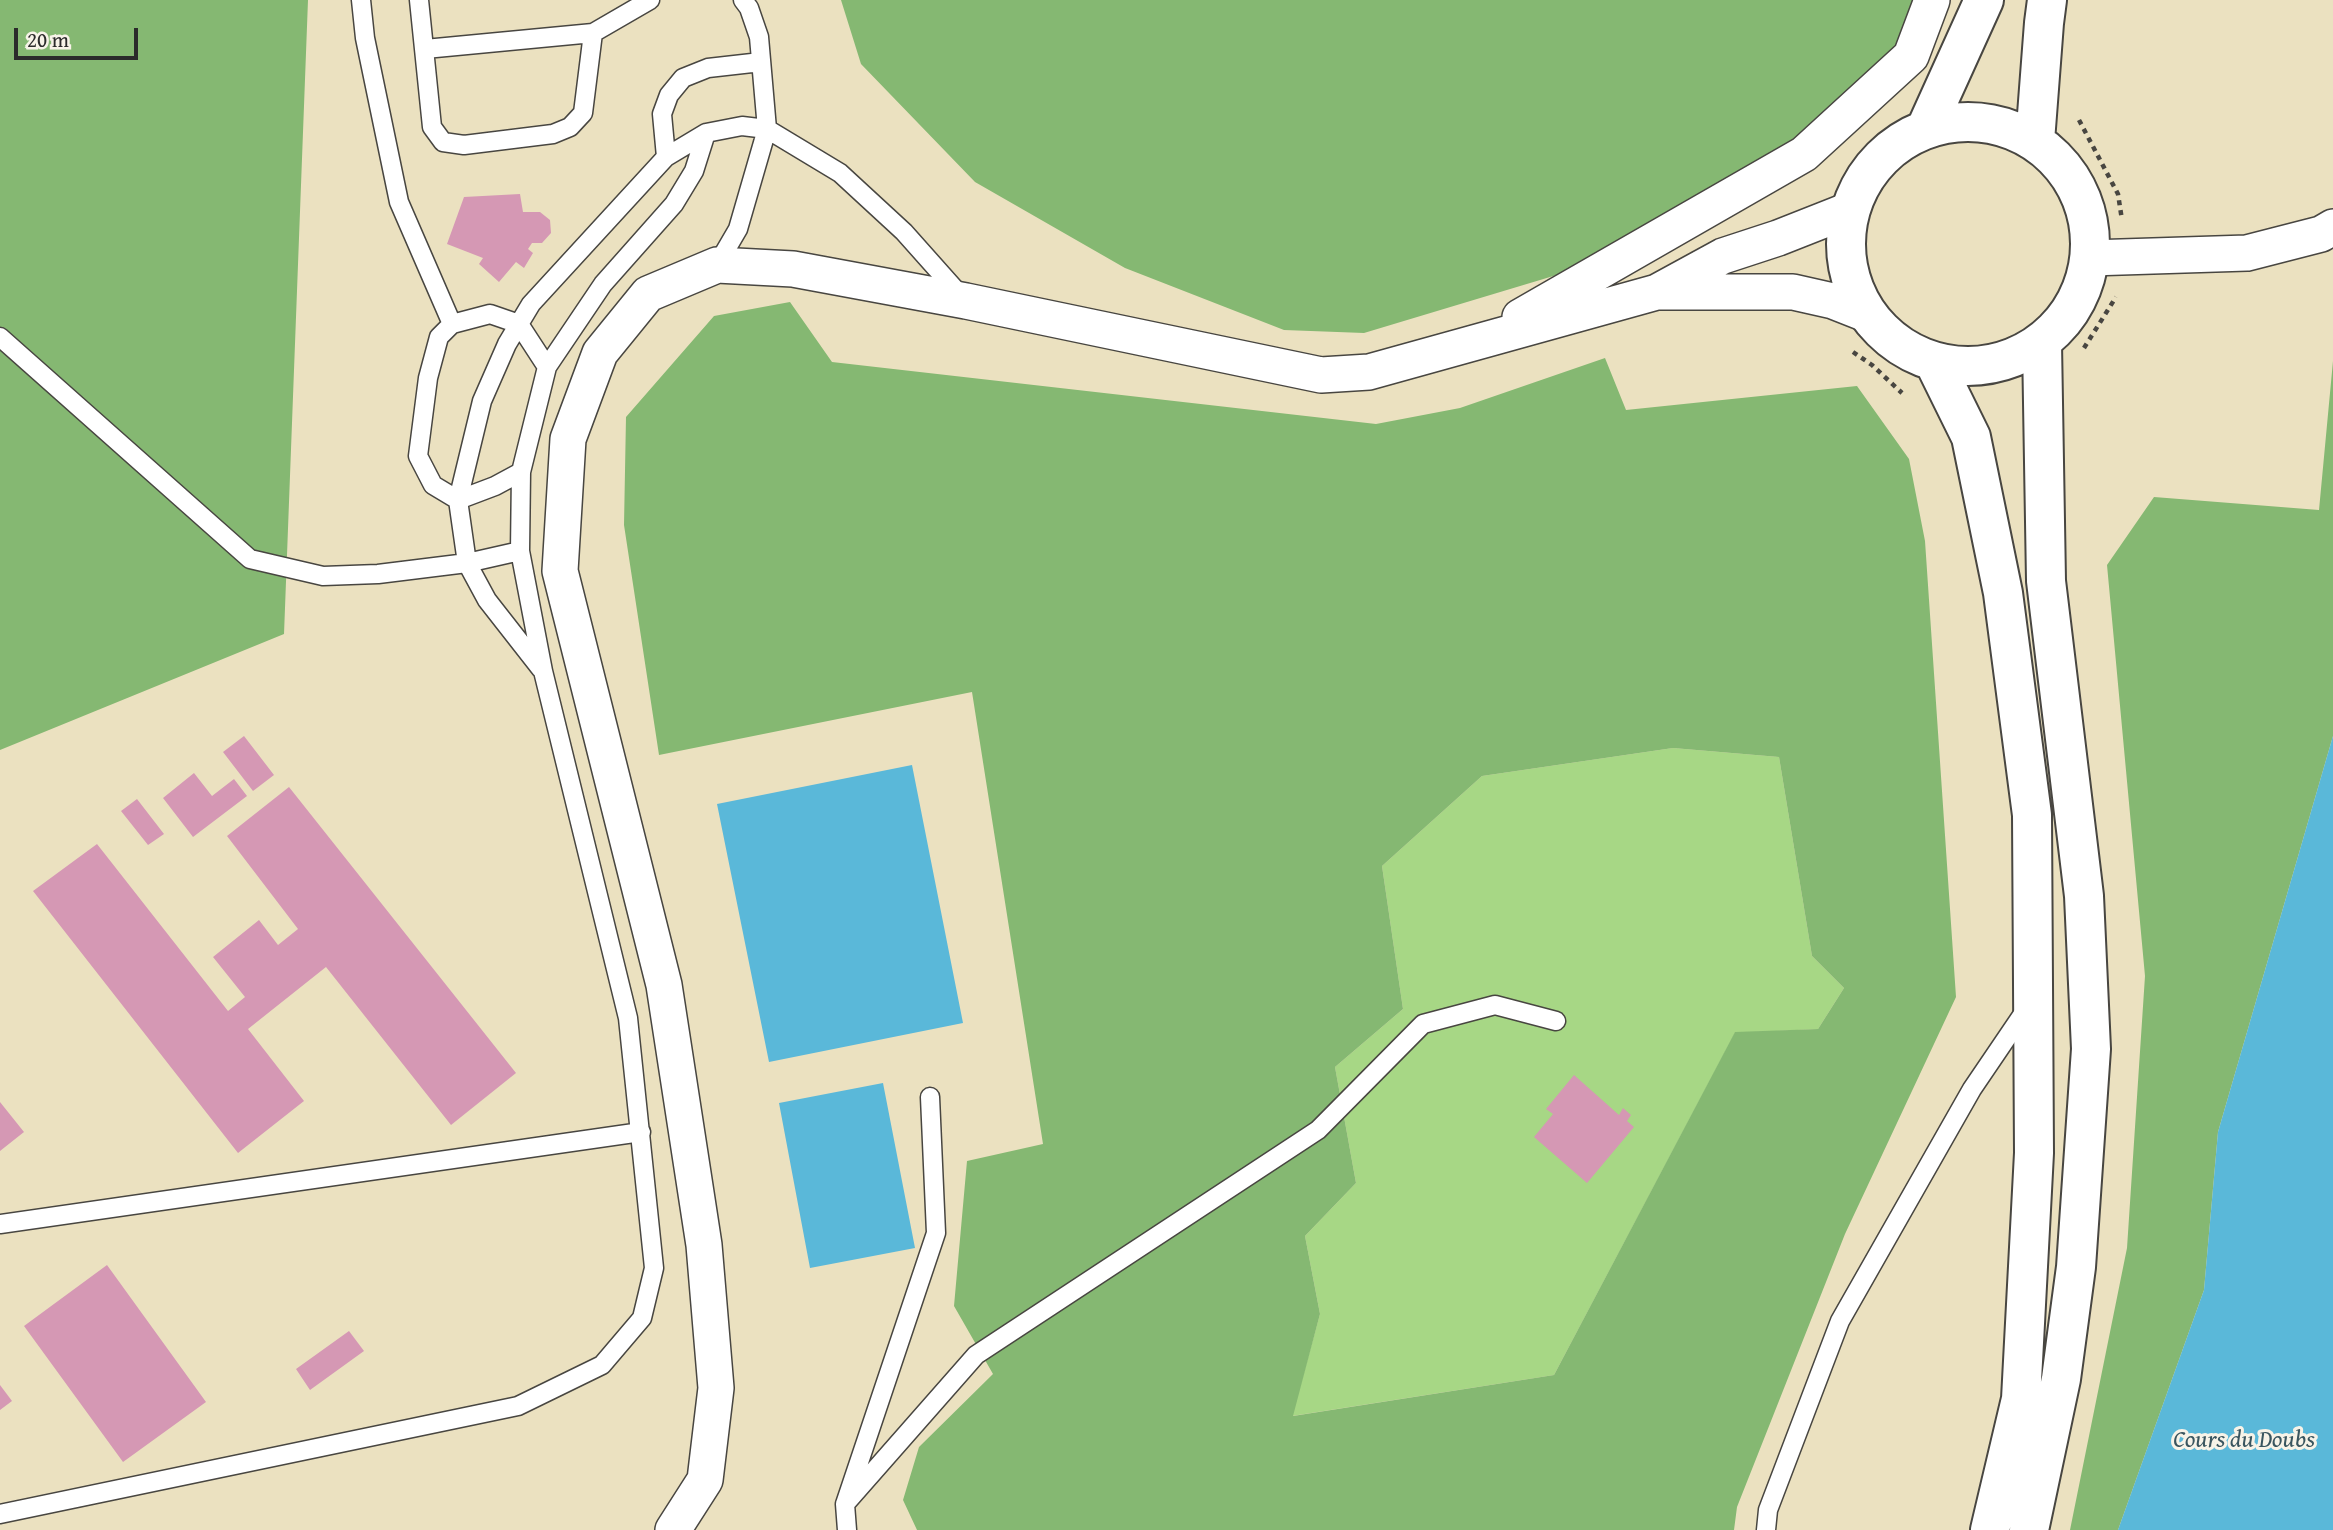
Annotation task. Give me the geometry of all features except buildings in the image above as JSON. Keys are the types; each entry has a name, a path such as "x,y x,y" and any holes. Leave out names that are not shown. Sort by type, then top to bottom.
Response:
{"main road":[{"path":"1926,128 1984,0"},
{"path":"2035,141 2047,0"},
{"path":"1957,121 1998,125 2035,141 2065,169 2087,213 2090,258 2070,314 2042,343 2010,360 1968,368 1935,363 1896,345 1866,314 1847,268 1849,210 1880,158 1926,128 1957,121"},
{"path":"2029,1530 2061,1379 2074,1279 2091,1049 2084,896 2046,581 2042,343"},
{"path":"1935,363 1970,437 2003,593 2032,815 2034,1153 2021,1399 1990,1530"}],"street":[{"path":"1473,343 1804,154 1911,56 1932,0"},
{"path":"673,1530 705,1480 716,1388 704,1245 664,985 560,570 568,439 600,353 648,294 717,265 793,269 966,301 1321,374 1369,372 1657,292 1723,256 1849,210"},
{"path":"2090,258 2247,253 2321,234 2333,227"},
{"path":"1657,292 1793,292 1833,301 1866,314"}],"lane":[{"path":"361,0 365,38 399,202 452,324"},
{"path":"419,0 432,127 443,142 464,145 553,134 569,127 583,113 593,33"},
{"path":"425,49 593,33 650,0"},
{"path":"717,265 738,229 767,129 759,37 749,8 743,0"},
{"path":"666,158 662,114 669,95 683,78 708,68 761,62"},
{"path":"543,671 488,600 467,563 458,500 482,401 507,344 531,304 666,158 706,133 742,126 767,129 840,173 904,232 966,301"},
{"path":"0,1514 518,1406 602,1365 642,1318 654,1268 628,1018 543,671 520,551 521,472 547,367 603,284 674,204 694,171 706,133"},
{"path":"458,500 433,485 418,456 428,378 439,337 452,324 490,314 519,324 547,367"},
{"path":"0,337 250,559 323,576 378,574 467,563 520,551"},
{"path":"458,500 495,486 521,472"},
{"path":"1766,1530 1768,1510 1840,1321 1972,1089 2033,999"},
{"path":"845,1504 976,1355 1318,1130 1423,1024 1495,1005 1556,1021"},
{"path":"847,1530 845,1504 936,1233 930,1097"},
{"path":"0,1224 641,1132"}],"green space":[{"path":"0,0 308,0 284,634 0,750"},
{"path":"841,0 1941,0 1928,41 1746,177 1560,274 1364,333 1284,330 1125,268 975,182 861,64"},
{"path":"790,302 832,362 1376,424 1460,408 1605,358 1626,410 1857,386 1909,459 1925,541 1956,997 1845,1234 1737,1507 1734,1530 917,1530 903,1500 919,1447 993,1374 954,1306 967,1161 1043,1144 972,692 659,755 624,525 626,417 714,316","holes":["1673,748 1779,757 1812,956 1844,988 1818,1029 1735,1032 1554,1375 1293,1416 1320,1314 1305,1236 1356,1183 1335,1067 1403,1009 1382,866 1482,776"]},
{"path":"2333,361 2333,736 2218,1132 2204,1290 2118,1530 2070,1530 2127,1248 2145,976 2107,565 2154,497 2319,510"},
{"path":"1673,748 1779,757 1812,956 1844,988 1818,1029 1735,1033 1554,1375 1292,1416 1320,1314 1305,1236 1356,1183 1335,1067 1403,1009 1382,866 1482,776"}],"water":[{"name":"Cours du Doubs","path":"2333,736 2333,1530 2118,1530 2204,1290 2218,1132"},
{"path":"912,765 963,1023 769,1062 717,804"},
{"path":"883,1083 915,1248 810,1268 779,1103"}]}
